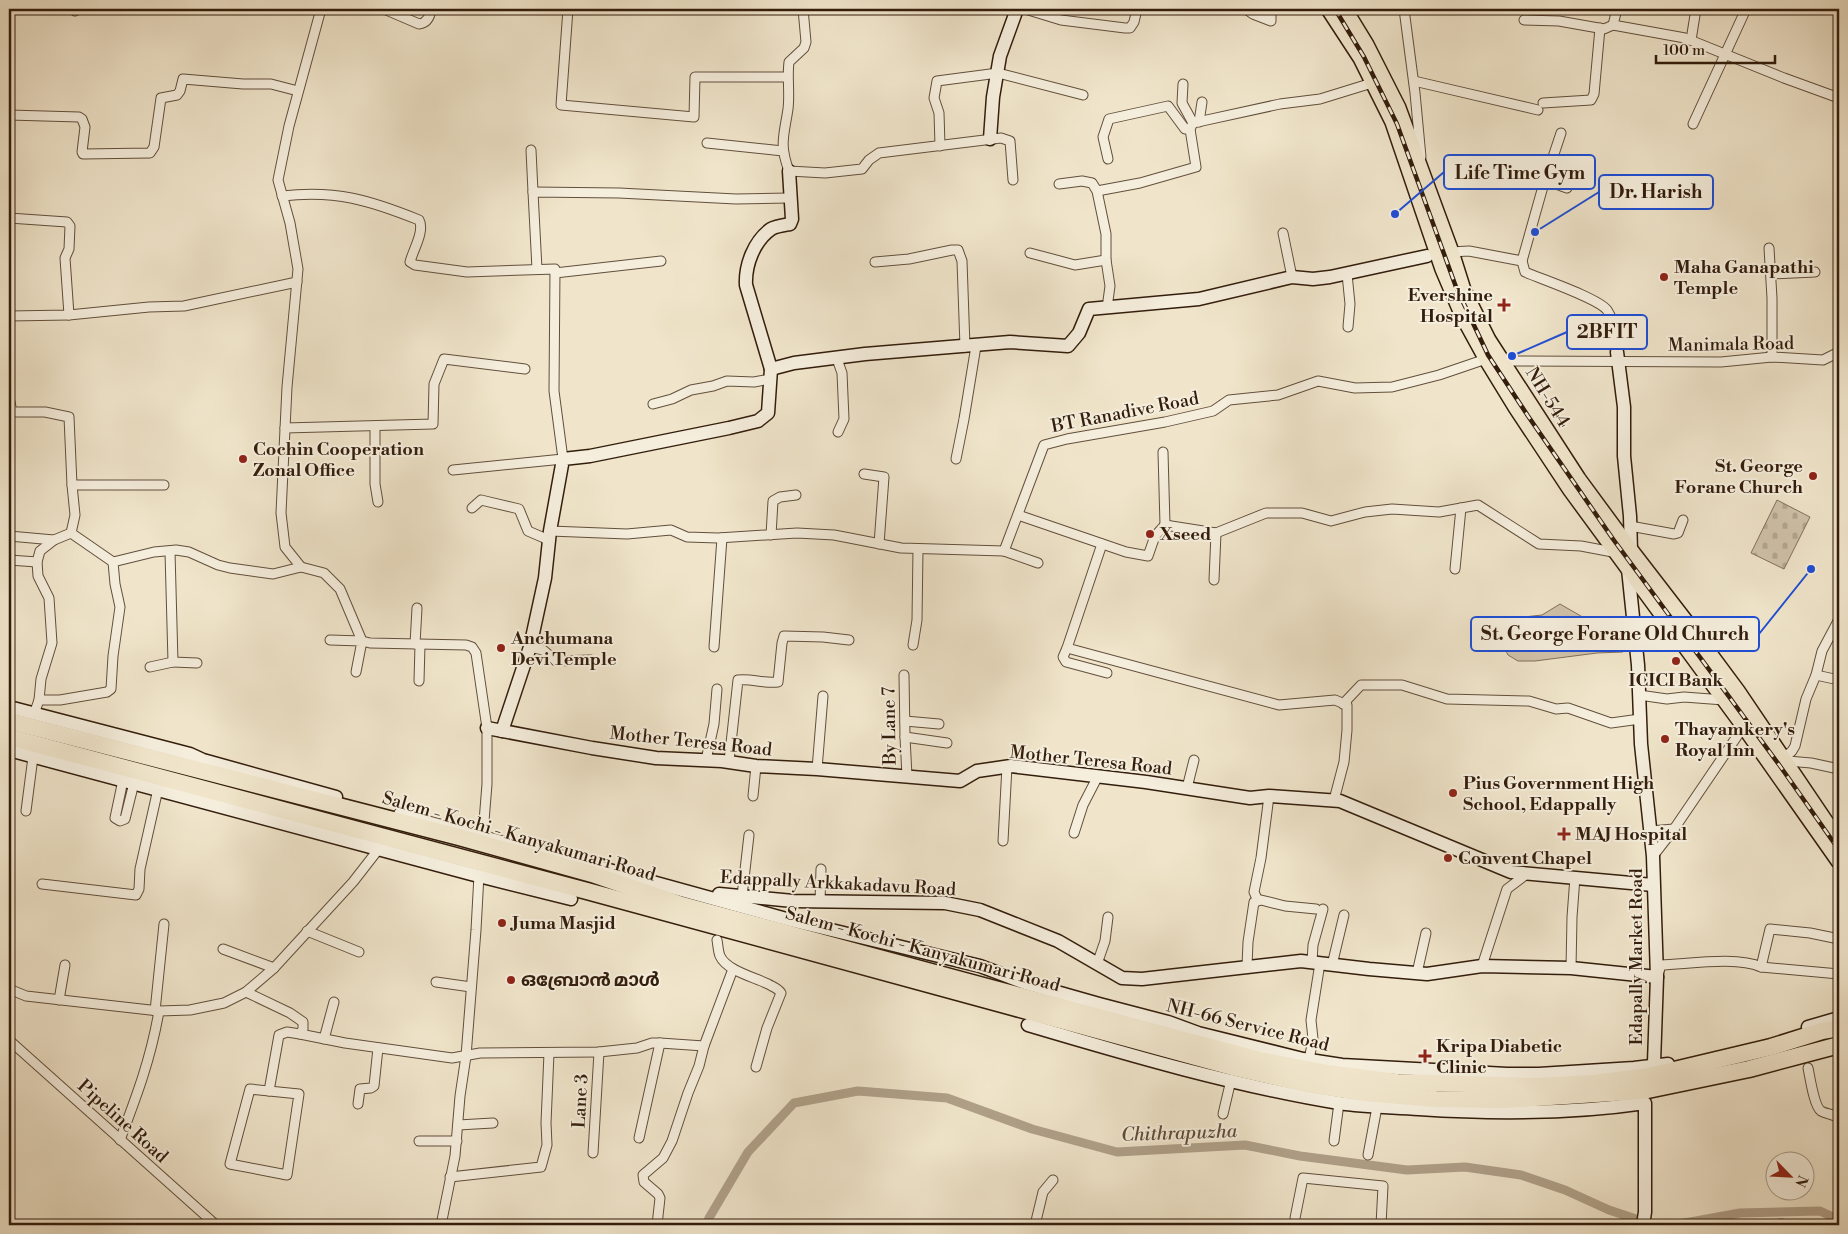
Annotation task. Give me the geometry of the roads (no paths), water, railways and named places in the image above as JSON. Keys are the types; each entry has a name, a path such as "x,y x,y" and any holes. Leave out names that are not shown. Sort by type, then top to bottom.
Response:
{"highway":[{"name":"Salem - Kochi - Kanyakumari Road","path":"9,721 103,738 280,792 521,850 682,905 1170,1044 1272,1077 1365,1093 1436,1099 1504,1100 1644,1091 1749,1070 1839,1045"},
{"name":"Salem - Kochi - Kanyakumari Road","path":"9,737 174,787 275,808 384,843 573,893 1029,1019 1328,1073 1397,1082 1468,1078 1534,1086 1584,1084 1771,1047 1822,1031 1839,1028"},
{"path":"275,808 280,792"}],"main road":[{"name":"NH-544","path":"1329,9 1361,58 1393,122 1417,175 1423,207 1439,254 1463,290 1488,340 1635,570 1715,674 1766,745"},
{"name":"NH-544","path":"1344,9 1366,45 1398,108 1443,269 1486,359 1516,408 1571,490 1624,552"},
{"name":"NH-544","path":"1715,674 1723,698 1744,726 1766,745"},
{"path":"1766,745 1786,759 1839,835"},
{"path":"1766,745 1839,842"},
{"path":"1766,745 1778,768 1839,854"},
{"path":"1766,745 1839,861"}],"street":[{"path":"301,567 285,547 281,513 287,387 298,269 290,223 278,180 289,126 321,9"},
{"path":"384,9 419,24 427,21 431,9"},
{"path":"568,9 561,105 694,117 695,77 787,77"},
{"path":"453,470 590,456 758,421 768,413 770,374 746,285 746,276 751,255 764,236 772,228 790,224 792,219 789,198 789,172 784,151 783,131 788,105 787,77 789,62 804,48 806,42 803,9"},
{"path":"990,139 993,97 1000,56 1017,9"},
{"path":"1025,9 1061,20 1125,28 1130,28 1134,22 1137,9"},
{"path":"1246,9 1271,21 1271,9"},
{"path":"1404,9 1414,81 1417,175"},
{"path":"1614,24 1616,9"},
{"path":"1691,40 1696,9"},
{"path":"1693,124 1746,9"},
{"path":"1524,20 1559,21 1600,28 1614,24 1691,40 1839,98"},
{"path":"1414,81 1540,107 1591,100 1594,94 1600,28"},
{"path":"940,146 939,113 934,98 936,81 998,73 1083,95"},
{"path":"9,115 76,116 82,119 85,128 83,154 150,153 154,147 161,98 177,95 183,79 243,84 271,84 298,91"},
{"path":"1108,159 1103,137 1108,119 1168,106 1185,129 1194,125 1280,104 1320,99 1372,83"},
{"path":"1184,84 1182,103 1194,125"},
{"path":"1097,191 1140,184 1196,167 1194,125 1202,102"},
{"path":"1166,525 1216,533 1266,514 1302,513 1332,521 1365,512 1390,509 1439,512 1478,505 1539,544 1581,546 1624,552 1630,526 1624,456 1624,407 1614,328 1606,310 1592,300 1525,272 1522,261 1545,180 1561,134"},
{"path":"789,172 825,173 862,169 869,160 879,153 1001,138 1010,141 1013,180"},
{"path":"708,143 784,151"},
{"path":"531,150 537,269"},
{"path":"1545,180 1567,188"},
{"path":"1059,184 1082,181 1092,182 1097,191 1106,234 1106,260 1110,286 1108,308"},
{"path":"533,192 619,193 736,199 789,198"},
{"path":"282,196 305,194 347,196 363,199 419,220 421,225 410,262 415,265 467,272 555,269 554,391 564,459 550,536 545,578 530,647 502,731"},
{"path":"9,218 67,222 70,226 69,250 64,258 69,315"},
{"path":"1283,233 1292,277"},
{"path":"1769,248 1772,357"},
{"path":"875,262 909,259 958,250 962,261 970,347 964,419 956,460"},
{"path":"653,404 672,399 691,390 713,386 726,381 754,382 794,363 865,354 970,347 1010,342 1068,346 1079,333 1089,309 1199,299 1224,295 1292,277 1313,279 1347,274 1439,254 1468,251 1522,261"},
{"path":"1030,253 1075,265 1106,260"},
{"path":"555,273 661,261"},
{"path":"1771,274 1815,272"},
{"path":"1347,274 1350,304 1348,327"},
{"path":"10,319 69,315 149,306 184,306 297,282"},
{"name":"Manimala Road","path":"1502,360 1617,356 1721,362 1772,357 1823,360 1839,352"},
{"path":"285,428 433,424 434,384 444,359 524,369"},
{"path":"837,359 842,373 844,419 838,432"},
{"name":"BT Ranadive Road","path":"1004,551 1044,445 1067,438 1165,422 1212,411 1228,400 1278,395 1318,381 1355,388 1392,387 1439,376 1486,359 1502,360"},
{"path":"9,397 12,412 45,412 69,417 75,515 71,533"},
{"path":"375,426 375,484 378,502"},
{"path":"1018,515 1126,552 1148,556 1155,536 1166,525 1163,452"},
{"path":"864,474 884,477 879,544"},
{"path":"72,484 164,485"},
{"path":"771,535 773,500 796,495"},
{"path":"472,508 481,500 519,509 528,530 550,536 628,534 671,530 687,537 722,538 797,533 834,535 902,548 1004,551 1038,563"},
{"path":"1455,569 1461,508"},
{"path":"1630,526 1674,534 1678,533 1683,520"},
{"path":"34,714 40,700 41,678 52,643 49,598 38,576 37,562 40,551 54,540 71,533"},
{"path":"71,533 113,562 154,552 176,550 188,552 218,565 273,574 301,567 324,573 340,589 362,641 356,672"},
{"path":"1214,580 1216,533"},
{"path":"9,536 54,540"},
{"path":"714,647 722,538"},
{"path":"1102,544 1067,648 1062,657 1066,662 1107,673"},
{"path":"913,645 917,620 918,549"},
{"path":"170,552 173,662"},
{"path":"9,560 37,562"},
{"path":"40,700 60,700 107,692 110,689 112,656 120,607 113,562"},
{"name":"Edapally Market Road","path":"1635,570 1640,719 1653,856 1657,977 1652,1071"},
{"path":"417,608 419,681"},
{"path":"1839,619 1822,650 1816,675 1806,699 1795,746 1786,759 1839,769"},
{"path":"729,762 738,680 778,682 784,636 849,640"},
{"path":"330,640 418,645 466,645 472,647 476,653 487,728 487,784 483,834"},
{"path":"530,647 543,650 556,661 590,660"},
{"path":"1067,648 1279,705 1335,700 1347,705 1344,762 1334,800"},
{"path":"150,667 173,662 197,663"},
{"name":"By Lane 7","path":"904,675 907,776"},
{"path":"1816,675 1839,680"},
{"path":"1344,704 1361,685 1402,685 1447,699 1528,701 1556,709 1568,708 1611,723 1640,719"},
{"path":"706,760 714,724 717,689"},
{"path":"1639,695 1668,699 1684,697 1716,701 1724,700 1723,698"},
{"path":"817,769 823,696"},
{"path":"9,707 103,738 190,754 203,760 338,798 483,834 521,850 688,892"},
{"path":"905,721 939,724"},
{"path":"1653,856 1674,829 1744,726"},
{"name":"Mother Teresa Road","path":"487,728 656,758 706,760 756,766 960,781 977,771 1007,766 1098,776 1250,798 1269,796 1334,800 1511,872 1653,885"},
{"path":"905,738 947,744"},
{"path":"9,750 158,789 174,787 384,843 479,876 573,893"},
{"path":"26,811 33,757"},
{"path":"1186,788 1194,760"},
{"path":"753,796 756,766"},
{"path":"1003,841 1007,766"},
{"path":"1074,833 1083,805 1098,776"},
{"path":"42,884 136,895 139,889 140,869 158,789"},
{"path":"1258,901 1254,892 1261,858 1269,796"},
{"path":"1650,831 1674,829"},
{"path":"742,896 749,835"},
{"path":"9,989 26,996 157,1011 199,1008 224,1003 246,992 274,968 353,882 384,843"},
{"path":"820,869 820,902"},
{"path":"1482,966 1507,888 1528,873"},
{"path":"441,1225 457,1140 460,1096 466,1056 479,876"},
{"path":"1571,968 1572,917 1576,878"},
{"name":"Edappally Arkkakadavu Road","path":"688,892 792,901 945,903 980,910 1058,941 1122,978 1142,979 1302,961 1427,974 1482,966 1571,968 1657,977"},
{"name":"NH-66 Service Road","path":"688,892 790,920 980,966 1025,983 1168,1022 1198,1033 1309,1060 1342,1066 1468,1078"},
{"path":"1247,966 1248,942 1254,902 1261,900 1285,906 1320,909 1313,945 1321,963"},
{"path":"9,914 9,921"},
{"path":"1309,1060 1313,1040 1311,1020 1321,963 1344,915"},
{"path":"1097,964 1106,941 1108,917"},
{"path":"120,1140 147,1068 155,1038 164,924"},
{"path":"1762,967 1770,929 1810,933 1839,939"},
{"path":"307,931 359,952"},
{"path":"1417,973 1426,933"},
{"path":"717,940 720,956 725,963 733,969 761,980 781,993 756,1067"},
{"path":"223,950 274,968"},
{"path":"1657,977 1661,965 1731,961 1762,967 1839,974"},
{"path":"59,1000 65,964"},
{"path":"657,1225 660,1198 644,1182 643,1175 658,1163 668,1149 700,1066 704,1046 733,969"},
{"path":"436,982 471,987"},
{"path":"246,992 290,1013 303,1022 303,1029 300,1034"},
{"path":"324,1039 334,1002"},
{"path":"1652,1071 1733,1050 1839,1018"},
{"path":"1029,1019 1141,1057 1231,1080 1339,1102 1377,1107 1462,1112 1534,1113 1645,1103 1645,1212 1643,1225"},
{"path":"269,1091 279,1035 287,1032 378,1048 398,1049 452,1058 480,1053 599,1052 637,1048 652,1043 704,1046"},
{"name":"Pipeline Road","path":"9,1040 216,1225"},
{"path":"639,1138 660,1043"},
{"path":"358,1104 360,1090 374,1086 378,1048"},
{"name":"Lane 3","path":"593,1152 599,1052"},
{"path":"450,1177 541,1167 547,1145 549,1053"},
{"path":"1808,1068 1816,1106 1822,1112 1831,1113 1839,1118"},
{"path":"1223,1114 1231,1080"},
{"path":"250,1089 269,1091 299,1094 286,1175 230,1164 250,1089"},
{"path":"1334,1141 1339,1102"},
{"path":"1368,1155 1377,1107"},
{"path":"458,1125 493,1123"},
{"path":"419,1141 457,1140"},
{"path":"1295,1218 1303,1178 1383,1186 1381,1225"},
{"path":"1034,1225 1044,1192 1053,1180"},
{"path":"1771,1225 1782,1224"}],"waterway":[{"name":"Chithrapuzha","path":"707,1225 709,1218 748,1152 794,1103 858,1091 947,1098 1032,1129 1117,1152 1245,1145 1300,1156 1407,1170 1465,1167 1521,1175 1565,1190 1609,1210 1654,1225"},
{"name":"Chithrapuzha","path":"1674,1225 1740,1213 1820,1211 1833,1217 1839,1216"}],"railway":[{"path":"1335,9 1364,57 1397,124 1456,287 1488,355 1613,539 1780,766 1839,850"}],"place":[{"name":"Life Time Gym","path":"1395,214"},
{"name":"Dr. Harish","path":"1535,232"},
{"name":"Maha Ganapathi Temple","path":"1664,277"},
{"name":"Evershine Hospital","path":"1504,305"},
{"name":"2BFIT","path":"1512,356"},
{"name":"Cochin Cooperation Zonal Office","path":"243,459"},
{"name":"St. George Forane Church","path":"1813,476"},
{"name":"Xseed","path":"1150,534"},
{"name":"St. George Forane Old Church","path":"1811,569"},
{"name":"Anchumana Devi Temple","path":"501,648"},
{"name":"ICICI Bank","path":"1676,661"},
{"name":"Thayamkery's Royal Inn","path":"1665,739"},
{"name":"Pius Government High School, Edappally","path":"1453,793"},
{"name":"MAJ Hospital","path":"1564,834"},
{"name":"Convent Chapel","path":"1448,858"},
{"name":"Juma Masjid","path":"502,923"},
{"name":"ഒബ്രോൻ മാൾ","path":"511,980"},
{"name":"Kripa Diabetic Clinic","path":"1425,1056"}]}
